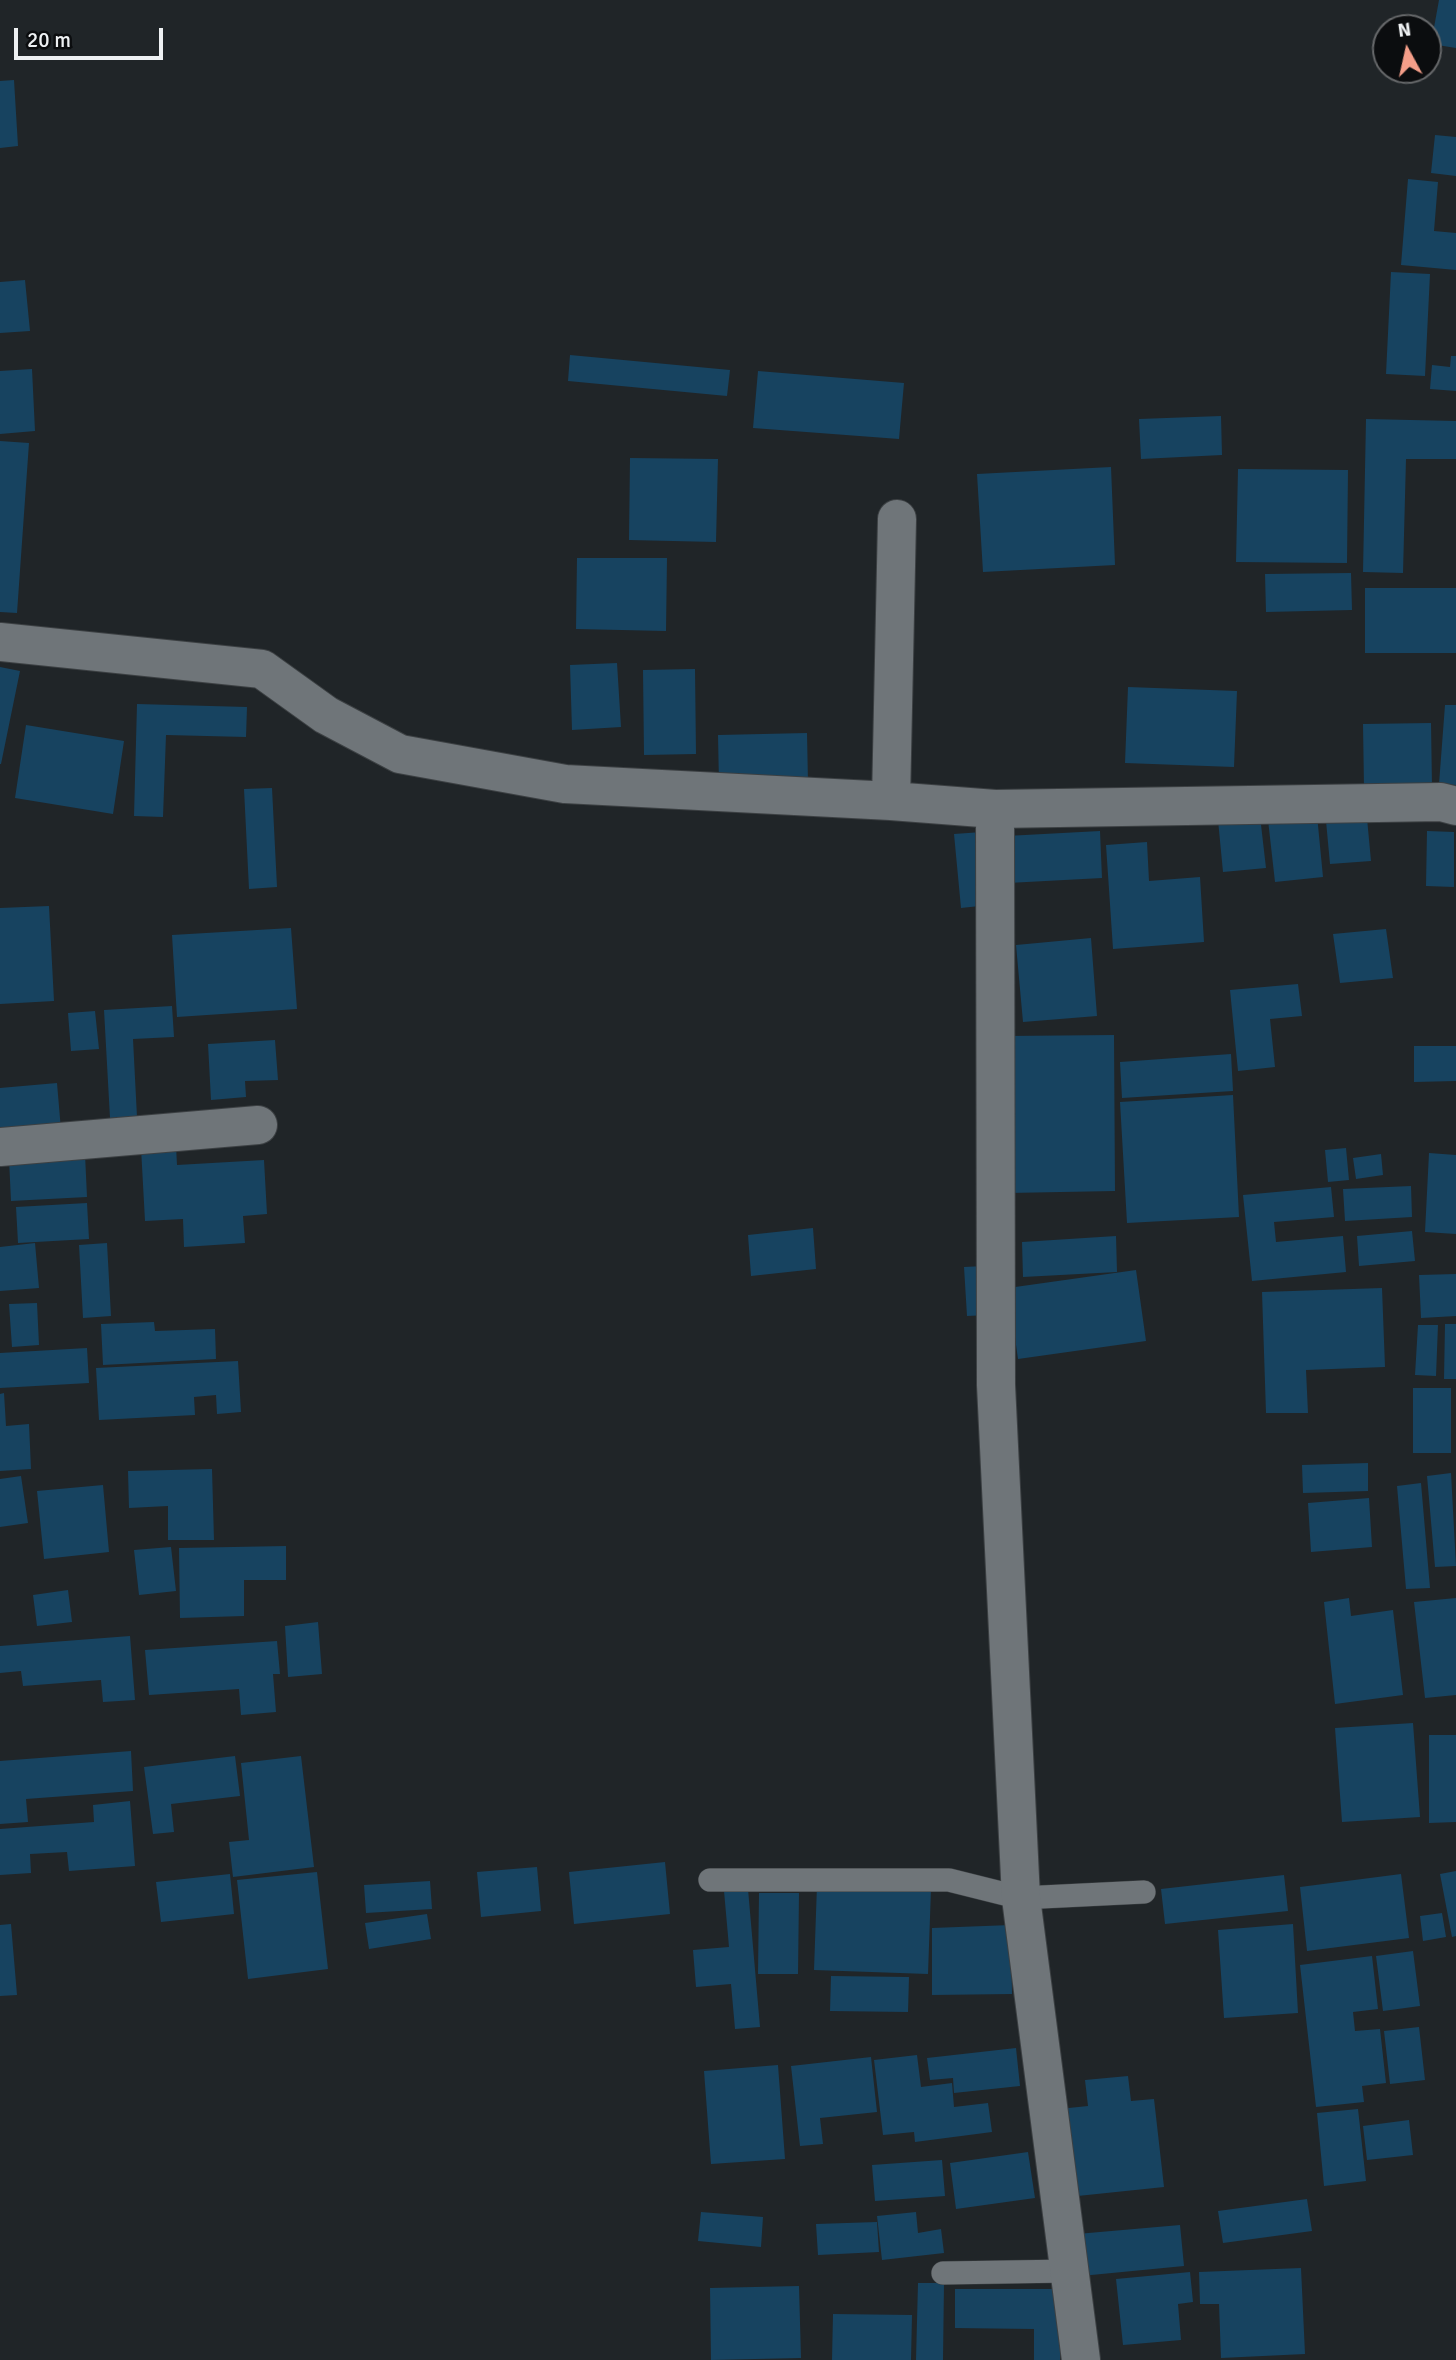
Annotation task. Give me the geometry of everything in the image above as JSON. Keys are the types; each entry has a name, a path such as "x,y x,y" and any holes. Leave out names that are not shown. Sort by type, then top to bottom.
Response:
{"street":[{"path":"891,801 897,519"},
{"path":"0,642 262,669 326,715 400,754 565,784 995,809 1441,802 1456,806"},
{"path":"995,809 996,1385 1021,1898 1081,2360"},
{"path":"0,1147 258,1125"}],"lane":[{"path":"710,1880 948,1880 1021,1898 1144,1892"},
{"path":"943,2273 1069,2272"}],"building":[{"path":"1439,0 1456,0 1456,48 1442,46 1442,14 1436,14"},
{"path":"14,80 18,146 0,148 0,81"},
{"path":"1435,135 1456,137 1456,176 1431,173"},
{"path":"1408,179 1438,182 1434,231 1456,233 1456,270 1401,265"},
{"path":"1391,272 1430,274 1425,376 1386,374"},
{"path":"25,280 30,331 0,333 0,282"},
{"path":"570,355 730,370 727,396 568,381"},
{"path":"1451,356 1456,356 1456,391 1430,389 1432,365 1450,367"},
{"path":"32,369 35,431 0,434 0,371"},
{"path":"758,371 904,383 899,439 753,428"},
{"path":"1221,416 1222,455 1141,459 1139,419"},
{"path":"1366,419 1456,421 1456,459 1406,459 1403,573 1363,572"},
{"path":"0,441 29,443 17,613 0,612"},
{"path":"630,458 718,459 716,542 629,540"},
{"path":"1111,467 1115,565 983,572 977,474"},
{"path":"1238,469 1348,470 1347,563 1236,562"},
{"path":"577,558 667,558 666,631 576,629"},
{"path":"1351,573 1352,610 1266,612 1265,574"},
{"path":"1365,588 1456,588 1456,653 1365,653"},
{"path":"617,663 621,727 572,730 570,665"},
{"path":"0,667 20,671 1,764 0,764"},
{"path":"695,669 696,754 644,755 643,670"},
{"path":"1128,687 1237,691 1234,767 1125,763"},
{"path":"137,704 247,707 246,737 166,735 163,817 134,816"},
{"path":"1445,705 1456,705 1456,785 1439,784"},
{"path":"1431,723 1432,787 1364,788 1363,724"},
{"path":"26,725 124,741 113,814 15,798"},
{"path":"807,733 808,783 719,784 718,735"},
{"path":"272,788 277,887 249,889 244,789"},
{"path":"1317,815 1323,877 1275,882 1268,820"},
{"path":"1260,816 1266,868 1223,872 1218,820"},
{"path":"1367,818 1371,861 1330,864 1326,821"},
{"path":"1100,831 1102,878 1008,883 1006,836"},
{"path":"1427,831 1454,832 1454,887 1426,886"},
{"path":"982,832 989,905 961,908 954,834"},
{"path":"1147,842 1149,881 1200,877 1204,942 1113,949 1106,845"},
{"path":"49,906 54,1001 0,1004 0,908"},
{"path":"291,928 297,1009 177,1017 172,935"},
{"path":"1386,929 1393,978 1340,983 1333,934"},
{"path":"1091,938 1097,1016 1023,1022 1016,945"},
{"path":"1298,984 1302,1016 1270,1019 1275,1067 1238,1071 1230,990"},
{"path":"172,1006 174,1037 133,1039 137,1117 110,1118 104,1010"},
{"path":"95,1011 99,1049 71,1051 68,1013"},
{"path":"1114,1035 1115,1191 1008,1193 1006,1036"},
{"path":"275,1040 278,1080 245,1081 246,1097 211,1100 208,1044"},
{"path":"1414,1046 1456,1046 1456,1081 1414,1082"},
{"path":"1231,1054 1233,1091 1122,1098 1120,1062"},
{"path":"57,1083 61,1130 0,1136 0,1088"},
{"path":"1233,1095 1239,1217 1127,1223 1120,1102"},
{"path":"176,1146 177,1165 264,1160 267,1214 243,1216 245,1243 184,1247 183,1219 145,1221 141,1148"},
{"path":"1346,1148 1349,1180 1328,1182 1325,1150"},
{"path":"1429,1153 1456,1155 1456,1234 1425,1232"},
{"path":"85,1154 87,1197 11,1201 9,1159"},
{"path":"1381,1154 1383,1175 1356,1179 1353,1158"},
{"path":"1411,1186 1412,1217 1345,1221 1343,1189"},
{"path":"1331,1187 1334,1217 1274,1222 1276,1242 1343,1236 1346,1272 1252,1281 1243,1195"},
{"path":"87,1203 89,1239 18,1243 16,1207"},
{"path":"813,1228 816,1269 751,1276 748,1235"},
{"path":"1412,1231 1415,1261 1359,1266 1357,1236"},
{"path":"1116,1236 1117,1272 1023,1277 1022,1242"},
{"path":"35,1243 39,1288 0,1291 0,1247"},
{"path":"107,1243 111,1316 83,1318 79,1245"},
{"path":"984,1266 988,1315 967,1316 964,1267"},
{"path":"1136,1270 1146,1341 1018,1359 1008,1288"},
{"path":"1456,1274 1456,1316 1421,1318 1419,1275"},
{"path":"1382,1288 1385,1367 1306,1370 1308,1413 1266,1413 1262,1292"},
{"path":"37,1303 39,1345 12,1347 9,1304"},
{"path":"154,1322 155,1331 215,1329 216,1359 103,1365 101,1324"},
{"path":"1445,1324 1456,1324 1456,1379 1444,1379"},
{"path":"1418,1325 1438,1325 1436,1376 1415,1375"},
{"path":"87,1348 89,1383 0,1388 0,1353"},
{"path":"238,1361 241,1412 217,1414 216,1395 194,1397 195,1415 99,1420 96,1368"},
{"path":"1413,1388 1451,1388 1451,1453 1413,1453"},
{"path":"4,1393 6,1426 29,1424 31,1469 0,1471 0,1394"},
{"path":"1368,1463 1368,1491 1303,1493 1302,1465"},
{"path":"212,1469 214,1540 168,1540 168,1506 129,1508 128,1471"},
{"path":"1451,1473 1456,1566 1435,1567 1427,1476"},
{"path":"21,1476 28,1523 0,1527 0,1479"},
{"path":"1421,1483 1430,1588 1406,1589 1397,1486"},
{"path":"103,1485 109,1552 44,1559 37,1491"},
{"path":"1369,1498 1372,1547 1311,1552 1308,1503"},
{"path":"286,1546 286,1580 244,1580 244,1616 180,1618 179,1548"},
{"path":"171,1547 176,1591 139,1595 134,1550"},
{"path":"68,1590 72,1622 37,1626 33,1595"},
{"path":"1349,1598 1351,1616 1393,1610 1403,1695 1335,1704 1324,1602"},
{"path":"1456,1598 1456,1695 1425,1698 1414,1602"},
{"path":"318,1622 322,1674 288,1677 285,1626"},
{"path":"130,1636 135,1700 103,1702 101,1680 23,1686 21,1671 0,1673 0,1646"},
{"path":"277,1641 280,1674 273,1674 276,1712 241,1715 239,1689 149,1695 145,1650"},
{"path":"1413,1723 1420,1817 1342,1822 1335,1728"},
{"path":"1429,1735 1456,1735 1456,1822 1429,1823"},
{"path":"131,1751 133,1791 26,1799 28,1822 0,1824 0,1761"},
{"path":"235,1756 240,1796 171,1804 174,1832 153,1834 144,1767"},
{"path":"301,1756 314,1867 233,1877 229,1842 249,1840 241,1763"},
{"path":"130,1801 135,1866 69,1871 67,1852 30,1854 31,1873 0,1875 0,1829 94,1822 93,1805"},
{"path":"665,1862 670,1914 574,1924 569,1872"},
{"path":"537,1867 541,1911 481,1917 477,1872"},
{"path":"1456,1871 1456,1936 1452,1937 1440,1874"},
{"path":"317,1872 328,1969 248,1979 237,1880"},
{"path":"230,1874 234,1914 161,1922 156,1882"},
{"path":"1401,1874 1409,1938 1307,1951 1300,1887"},
{"path":"1284,1875 1288,1911 1165,1924 1161,1889"},
{"path":"430,1881 432,1909 366,1913 364,1885"},
{"path":"817,1885 931,1889 928,1974 814,1970"},
{"path":"748,1889 760,2027 735,2029 731,1984 696,1987 693,1950 729,1947 724,1891"},
{"path":"759,1893 799,1893 798,1974 758,1974"},
{"path":"1442,1913 1446,1937 1423,1941 1420,1916"},
{"path":"427,1914 431,1939 369,1949 365,1923"},
{"path":"11,1924 17,1995 0,1996 0,1925"},
{"path":"1293,1924 1298,2013 1224,2018 1218,1930"},
{"path":"1011,1925 1012,1994 932,1995 932,1928"},
{"path":"1413,1951 1420,2006 1383,2011 1376,1956"},
{"path":"1372,1956 1378,2009 1353,2012 1355,2031 1380,2029 1386,2083 1362,2086 1364,2102 1316,2107 1300,1965"},
{"path":"831,1976 909,1977 908,2012 830,2011"},
{"path":"1419,2027 1425,2080 1390,2084 1384,2031"},
{"path":"1016,2048 1020,2086 954,2093 953,2078 930,2080 927,2058"},
{"path":"917,2055 921,2087 952,2083 954,2107 988,2103 992,2132 915,2142 914,2132 883,2135 874,2060"},
{"path":"871,2057 877,2112 820,2118 823,2144 800,2146 791,2066"},
{"path":"778,2065 785,2159 711,2164 704,2071"},
{"path":"1128,2076 1131,2101 1154,2099 1164,2187 1068,2197 1059,2109 1088,2106 1085,2080"},
{"path":"1358,2109 1366,2181 1324,2186 1317,2113"},
{"path":"1409,2120 1413,2155 1367,2160 1363,2126"},
{"path":"1028,2152 1035,2198 956,2209 950,2163"},
{"path":"942,2160 945,2196 875,2201 872,2165"},
{"path":"1307,2199 1312,2231 1223,2243 1218,2211"},
{"path":"701,2212 763,2217 761,2247 698,2241"},
{"path":"916,2212 918,2233 941,2229 944,2253 882,2260 877,2216"},
{"path":"877,2222 879,2252 818,2255 816,2224"},
{"path":"1180,2225 1184,2266 1081,2276 1077,2234"},
{"path":"1301,2268 1305,2354 1221,2358 1219,2304 1200,2304 1199,2272"},
{"path":"1190,2272 1193,2302 1178,2304 1181,2340 1123,2345 1116,2279"},
{"path":"918,2283 944,2283 943,2360 916,2360"},
{"path":"799,2286 801,2358 711,2360 710,2288"},
{"path":"955,2289 1060,2289 1060,2360 1034,2360 1034,2329 955,2328"},
{"path":"833,2314 912,2315 911,2360 832,2360"}]}
